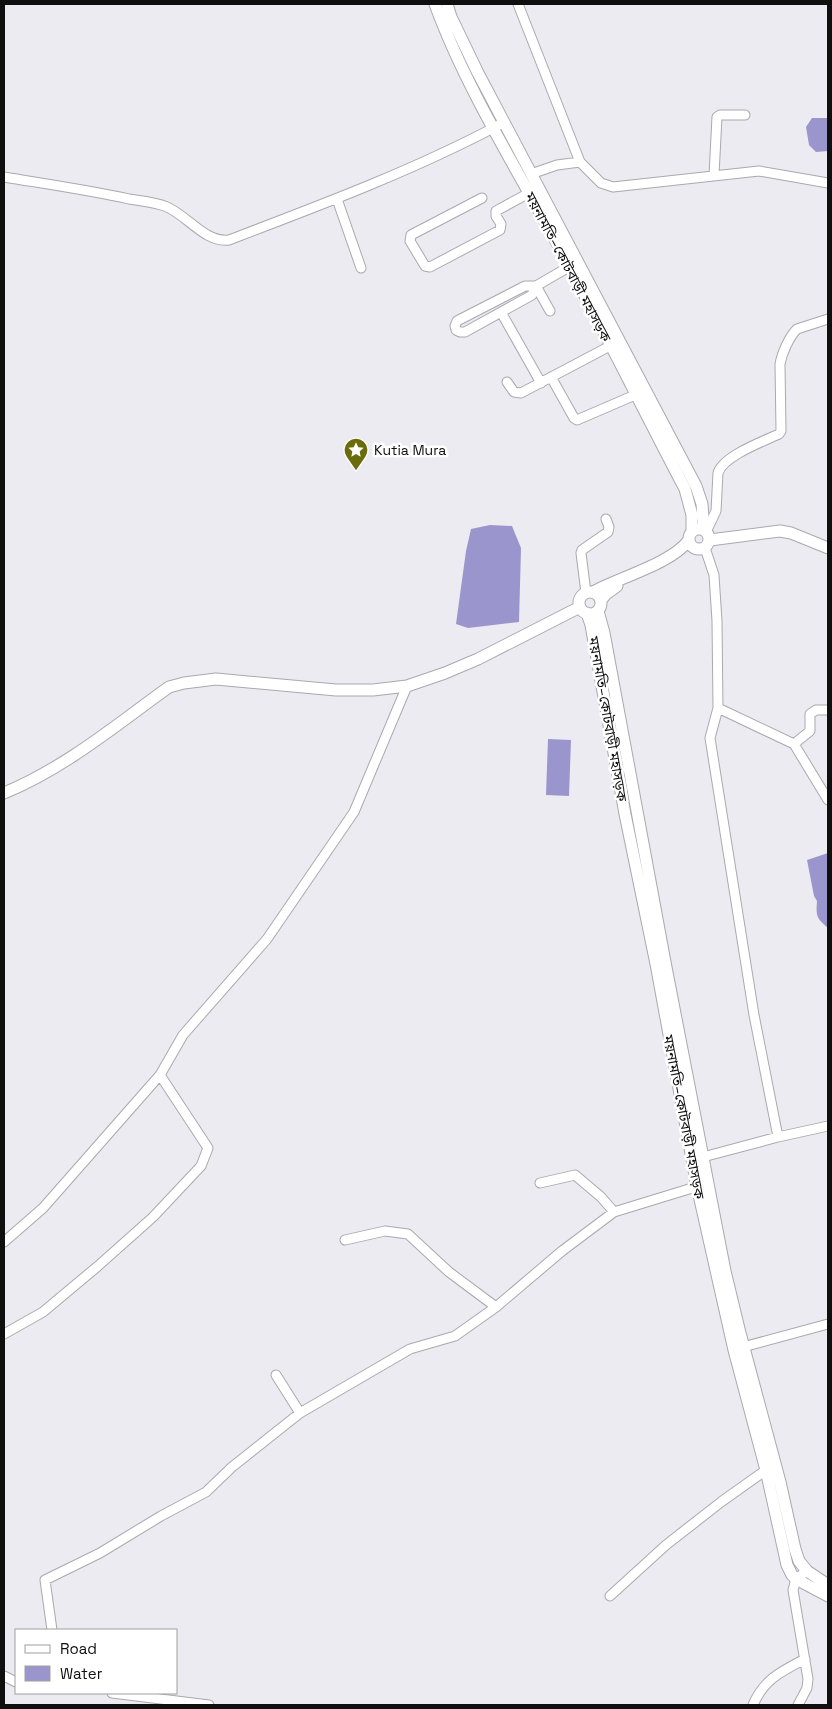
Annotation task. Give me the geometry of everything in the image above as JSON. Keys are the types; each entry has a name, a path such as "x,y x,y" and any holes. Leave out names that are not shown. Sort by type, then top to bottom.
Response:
{"main road":[{"name":"ময়নামতি–কোটবাড়ী মহাসড়ক","path":"435,4 445,32 499,125 531,174 574,264 610,346 685,489 700,538"},
{"name":"ময়নামতি–কোটবাড়ী মহাসড়ক","path":"447,4 529,193 574,264 696,486 702,504 700,538"},
{"path":"4,793 31,782 65,762 169,687 216,679 336,690 373,690 407,686 470,662 591,603 700,538 780,531 791,533 828,548"},
{"name":"ময়নামতি–কোটবাড়ী মহাসড়ক","path":"591,603 591,625 625,814 660,963 702,1157 702,1184 743,1347 780,1482 795,1549 799,1561 807,1571 828,1585"},
{"name":"ময়নামতি–কোটবাড়ী মহাসড়ক","path":"660,963 734,1350 766,1470 787,1564 796,1579"},
{"path":"796,1579 828,1596"}],"street":[{"path":"518,4 580,162 601,183 614,187 759,171 828,183"},
{"path":"714,175 717,117 745,115"},
{"path":"4,177 93,191 166,207 212,238 220,241 229,240 337,199 433,158 499,125"},
{"path":"531,174 557,165 580,162"},
{"path":"482,198 411,235 410,241 427,268 500,230 501,224 496,216 496,211 529,193"},
{"path":"337,199 361,268"},
{"path":"536,286 532,295 464,332 456,330 457,321 525,286 536,286 574,264"},
{"path":"536,286 550,311"},
{"path":"501,312 541,383"},
{"path":"778,1137 754,1015 710,738 718,708 717,620 714,575 700,538 716,511 720,467 746,449 779,434 781,431 780,364 781,356 793,333 798,329 828,320"},
{"path":"507,382 517,394 610,346"},
{"path":"551,377 574,418 577,420 635,395"},
{"path":"591,603 582,550 608,532 609,527 606,519"},
{"path":"4,1242 43,1208 160,1075 183,1036 267,938 354,812 407,686"},
{"path":"718,708 794,744 828,800"},
{"path":"794,744 810,731 810,714 816,710 828,710"},
{"path":"4,1334 43,1312 98,1266 153,1217 201,1166 208,1148 160,1075"},
{"path":"702,1157 828,1126"},
{"path":"540,1183 575,1176 601,1197 614,1212"},
{"path":"52,1629 45,1580 100,1553 160,1516 206,1492 232,1466 300,1413 410,1348 455,1336 496,1307 562,1251 614,1212 702,1184"},
{"path":"345,1240 384,1231 408,1234 449,1272 496,1307"},
{"path":"743,1347 828,1324"},
{"path":"276,1375 300,1413"},
{"path":"610,1596 666,1546 721,1502 766,1470"},
{"path":"798,1705 807,1688 808,1679 793,1590 796,1579 807,1571"},
{"path":"753,1705 764,1686 774,1675 805,1659"},
{"path":"120,1694 209,1705"}],"water":[{"path":"812,118 828,118 828,151 816,152 809,145 806,127"},
{"path":"490,525 512,526 521,548 519,622 468,628 456,624 466,551 471,529"},
{"path":"548,739 571,740 569,796 546,795"},
{"path":"828,853 828,928 821,922 818,916 817,901 814,896 807,860"}],"place":[{"name":"Kutia Mura","path":"356,471"}]}
